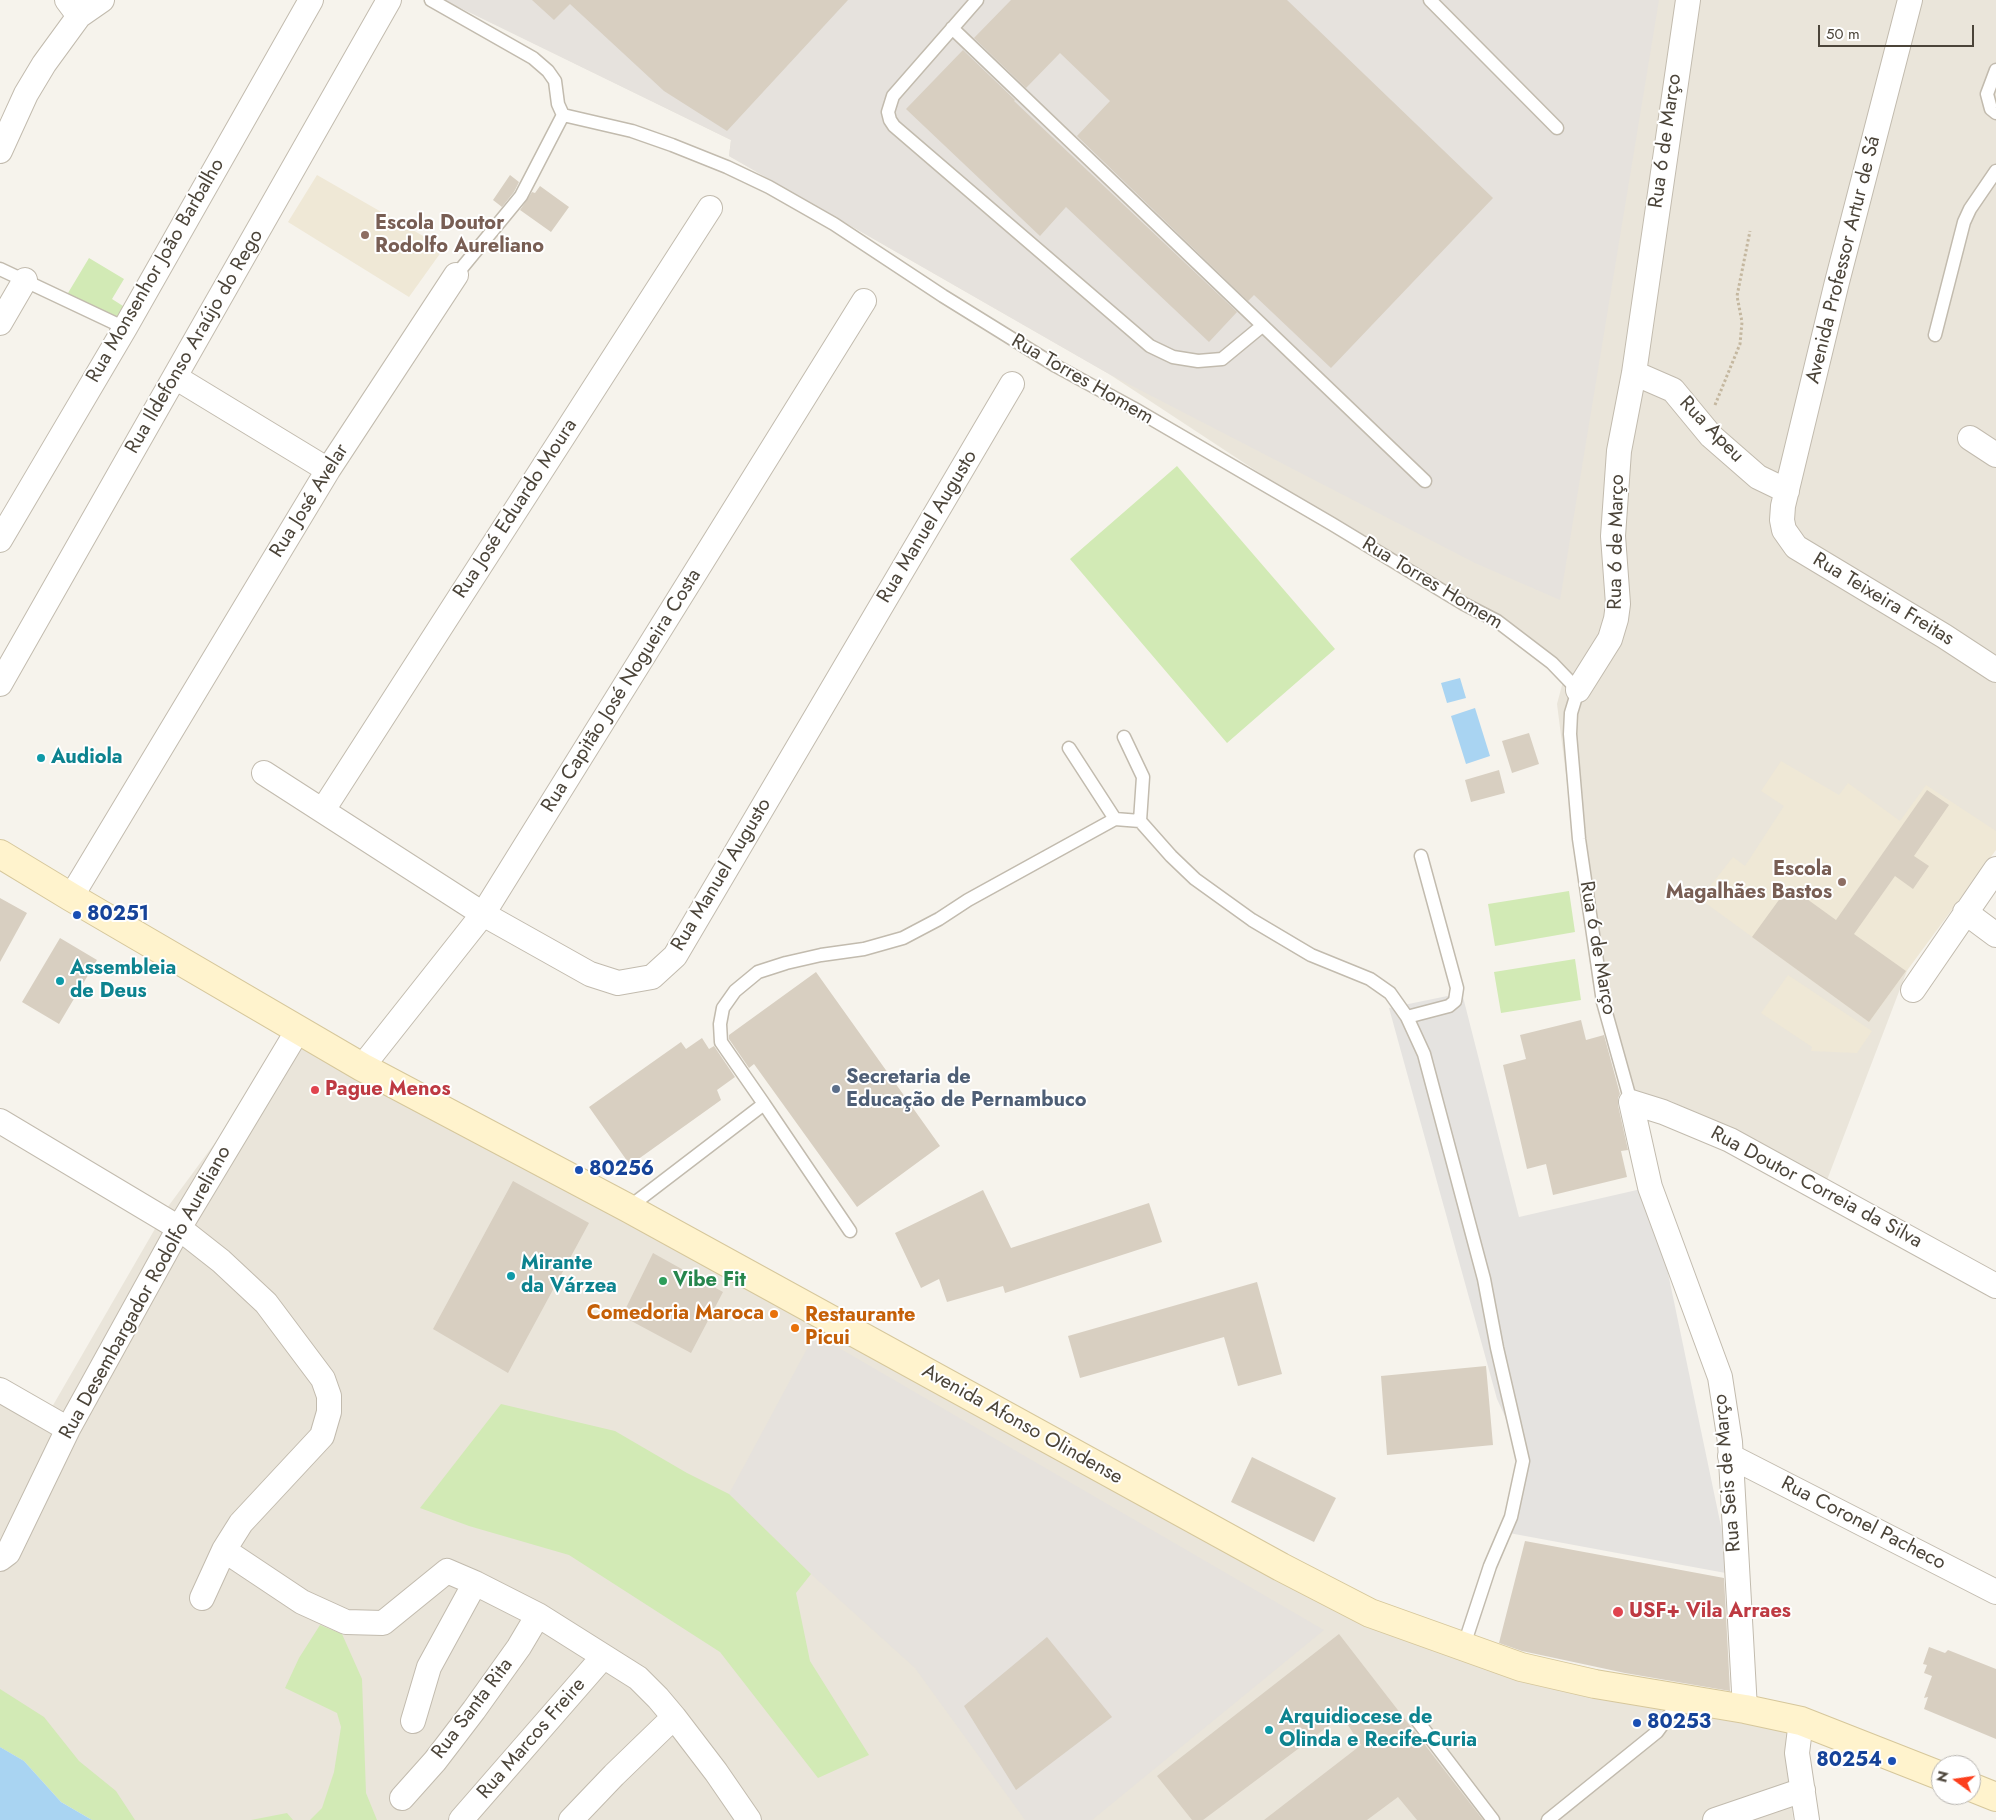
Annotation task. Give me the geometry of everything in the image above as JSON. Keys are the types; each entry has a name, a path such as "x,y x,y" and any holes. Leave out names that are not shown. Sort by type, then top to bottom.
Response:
{"main road":[{"name":"Avenida Afonso Olindense","path":"0,854 70,897 362,1067 628,1208 1281,1567 1370,1613 1520,1668 1595,1684 1745,1709 1801,1721 1931,1772"},
{"path":"1981,1791 1996,1797"}],"street":[{"path":"0,151 26,94 73,8 102,0"},
{"name":"Rua Monsenhor João Barbalho","path":"0,540 125,328 311,0"},
{"name":"Rua Ildefonso Araújo do Rego","path":"0,684 389,0"},
{"name":"Rua 6 de Março","path":"1578,690 1610,640 1616,619 1618,604 1613,536 1618,451 1634,373 1688,0"},
{"name":"Avenida Professor Artur de Sá","path":"1782,520 1786,491 1837,282 1910,0"},
{"name":"Rua José Eduardo Moura","path":"323,810 710,208"},
{"name":"Rua José Avelar","path":"70,897 328,470 456,275"},
{"path":"0,322 25,280"},
{"name":"Rua Capitão José Nogueira Costa","path":"362,1067 484,914 864,301"},
{"name":"Rua Apeu","path":"1634,373 1673,390 1705,429 1758,477 1786,491"},
{"path":"175,377 328,470"},
{"name":"Rua Manuel Augusto","path":"264,773 484,914 590,974 618,983 652,977 675,956 1012,384"},
{"path":"1970,438 1995,453"},
{"name":"Rua Teixeira Freitas","path":"1782,520 1784,530 1796,547 1944,636 1996,670"},
{"path":"1912,990 1996,869"},
{"path":"1965,912 1996,935"},
{"name":"Rua Desembargador Rodolfo Aureliano","path":"0,1560 8,1553 68,1429 179,1228 298,1030"},
{"name":"Rua Doutor Correia da Silva","path":"1631,1102 1663,1112 1730,1140 1996,1286"},
{"name":"Rua Seis de Março","path":"1631,1102 1650,1186 1720,1377 1730,1456 1745,1709"},
{"path":"0,1121 179,1228 221,1261 266,1303 323,1379 329,1396 329,1412 322,1436 242,1523 224,1550 202,1598"},
{"path":"0,1390 68,1429"},
{"name":"Rua Coronel Pacheco","path":"1730,1456 1996,1592"},
{"path":"224,1550 302,1602 346,1622 384,1623 447,1571 538,1615 638,1678 674,1717 716,1772 749,1820"},
{"path":"413,1721 429,1667 475,1583"},
{"name":"Rua Santa Rita","path":"402,1798 435,1761 474,1710 519,1647 538,1615"},
{"name":"Rua Marcos Freire","path":"461,1820 603,1657"},
{"path":"571,1820 614,1774 674,1717"},
{"path":"1801,1721 1797,1753 1807,1820"},
{"path":"1715,1820 1803,1790"}],"lane":[{"path":"432,0 533,58 548,71 555,80 558,104 563,115"},
{"path":"977,0 893,96 888,112 894,126 1150,346 1173,357 1198,361 1222,359 1262,326"},
{"path":"1430,0 1558,128"},
{"path":"952,28 1424,481"},
{"path":"1996,70 1987,94 1991,109 1996,113"},
{"name":"Rua José Avelar","path":"456,275 521,196 563,115"},
{"name":"Rua Torres Homem","path":"563,115 632,131 672,145 769,187 834,224 943,296 1056,366 1133,408 1332,524 1464,604 1497,621 1552,663 1578,690"},
{"path":"1935,335 1964,222 1970,209 1996,171"},
{"path":"0,269 125,328"},
{"name":"Rua 6 de Março","path":"1578,690 1571,713 1570,734 1579,840 1603,1002 1631,1102"},
{"path":"1124,737 1143,777 1140,821"},
{"path":"1069,748 1116,819"},
{"path":"850,1231 721,1042 720,1024 723,1008 735,991 758,972 786,963 821,955 864,949 903,938 1116,819 1140,821 1182,867 1227,903 1311,955 1370,979 1390,993 1407,1017 1424,1054 1484,1279 1497,1348 1523,1461 1511,1516 1490,1566 1463,1648"},
{"path":"1407,1017 1449,1006 1455,1001 1457,988 1421,856"},
{"path":"628,1208 764,1104"},
{"path":"1548,1820 1657,1732 1681,1699"},
{"path":"1416,1719 1492,1820"}],"path":[{"path":"1705,429 1740,344 1742,322 1737,296 1750,231"}],"shaded area":[{"path":"444,0 1659,0 1560,600 1475,563 1109,374 729,156 731,140"},
{"path":"445,0 1996,0 1996,838 1913,955 1827,1180 1671,1101 1622,1094 1592,980 1557,704 1565,674 1109,374 729,156 731,140"},
{"name":"Escola Doutor Rodolfo Aureliano","path":"317,175 444,248 409,297 288,222"},
{"name":"Escola Magalhães Bastos","path":"1781,761 1839,795 1848,783 1900,821 1926,785 1996,831 1996,850 1869,1022 1700,899 1733,857 1745,866 1784,806 1761,791"},
{"path":"1788,975 1872,1031 1857,1053 1811,1051 1812,1047 1761,1013"},
{"path":"1462,993 1519,1217 1650,1187 1731,1574 1509,1533 1520,1449 1497,1399 1389,1008"},
{"path":"298,1030 1370,1603 1515,1656 1787,1731 1793,1820 92,1820 24,1761 0,1747 0,1376 52,1407 167,1208"},
{"path":"815,1334 1324,1630 1092,1820 1025,1820 915,1668 811,1574 729,1494"}],"green space":[{"path":"89,258 124,279 112,299 131,311 120,320 65,298"},
{"path":"1177,466 1335,649 1227,743 1070,559"},
{"path":"1569,891 1575,932 1495,946 1488,904"},
{"path":"1575,959 1581,1000 1501,1013 1494,972"},
{"path":"501,1404 615,1431 687,1473 729,1494 811,1574 796,1593 810,1661 869,1755 818,1778 720,1652 569,1555 469,1526 420,1508"},
{"path":"320,1625 342,1634 362,1679 366,1793 377,1820 310,1820 322,1808 334,1772 341,1727 337,1713 285,1688 299,1658"},
{"path":"0,1689 44,1717 79,1761 116,1791 135,1820 92,1820 61,1802 24,1761 0,1747"},
{"path":"287,1813 293,1820 251,1820"}],"water":[{"path":"1460,678 1466,698 1447,703 1441,683"},
{"path":"1475,708 1490,756 1466,764 1451,716"},
{"path":"0,1747 24,1761 61,1802 92,1820 0,1820"}],"building":[{"path":"532,0 848,0 727,131 664,91 570,4 554,20"},
{"path":"1011,0 1287,0 1493,198 1331,368 1254,295 1248,301 1077,136 1110,101 1060,53 1026,88 974,38"},
{"path":"963,50 1014,101 1237,312 1209,342 1066,207 1040,236 906,109"},
{"path":"510,175 519,182 502,207 493,200"},
{"path":"540,186 569,207 551,232 520,210 532,192 535,193"},
{"path":"1529,733 1539,764 1512,773 1502,741"},
{"path":"1499,770 1505,793 1471,802 1465,780"},
{"path":"1927,790 1949,805 1914,856 1929,866 1913,889 1895,876 1854,934 1906,971 1869,1022 1752,937 1789,886 1836,920"},
{"path":"0,898 27,913 0,962"},
{"name":"Assembleia de Deus","path":"60,938 97,960 59,1024 22,1002"},
{"name":"Secretaria de Educação de Pernambuco","path":"816,972 940,1146 857,1207 754,1064 749,1068 729,1039 729,1035"},
{"path":"1581,1020 1586,1040 1604,1035 1620,1094 1618,1105 1628,1150 1621,1151 1627,1177 1553,1195 1546,1164 1527,1169 1503,1065 1526,1059 1520,1035"},
{"path":"702,1038 709,1049 714,1046 735,1077 717,1090 721,1100 630,1165 589,1107 681,1042 686,1049"},
{"name":"Mirante da Várzea","path":"513,1181 589,1223 508,1373 433,1329"},
{"path":"983,1190 1011,1248 1149,1203 1162,1242 1005,1293 1003,1286 947,1302 939,1279 921,1288 895,1233"},
{"path":"653,1253 723,1292 691,1353 622,1316"},
{"path":"1257,1282 1282,1374 1238,1386 1224,1337 1080,1378 1068,1336"},
{"path":"1486,1366 1493,1445 1387,1455 1381,1376"},
{"path":"1252,1457 1336,1498 1314,1542 1231,1502"},
{"name":"USF+ Vila Arraes","path":"1525,1541 1724,1578 1730,1691 1625,1673 1522,1651 1499,1643"},
{"name":"Arquidiocese de Olinda e Recife-Curia","path":"1339,1634 1483,1820 1417,1820 1398,1797 1367,1820 1264,1820 1361,1745 1342,1716 1203,1820 1192,1820 1157,1776"},
{"path":"1047,1637 1112,1717 1016,1790 964,1706"},
{"path":"1929,1647 1945,1653 1948,1650 1996,1669 1996,1739 1924,1709 1928,1697 1924,1698 1932,1676 1924,1673 1927,1665 1923,1664"}],"place":[{"name":"Escola Doutor Rodolfo Aureliano","path":"365,235"},
{"name":"Audiola","path":"41,758"},
{"name":"Escola Magalhães Bastos","path":"1842,882"},
{"name":"80251","path":"77,915"},
{"name":"Assembleia de Deus","path":"60,981"},
{"name":"Secretaria de Educação de Pernambuco","path":"836,1089"},
{"name":"Pague Menos","path":"315,1090"},
{"name":"80256","path":"579,1170"},
{"name":"Mirante da Várzea","path":"511,1276"},
{"name":"Vibe Fit","path":"663,1281"},
{"name":"Comedoria Maroca","path":"774,1314"},
{"name":"Restaurante Picui","path":"795,1328"},
{"name":"USF+ Vila Arraes","path":"1618,1612"},
{"name":"80253","path":"1637,1723"},
{"name":"Arquidiocese de Olinda e Recife-Curia","path":"1269,1730"},
{"name":"80254","path":"1892,1761"}]}
